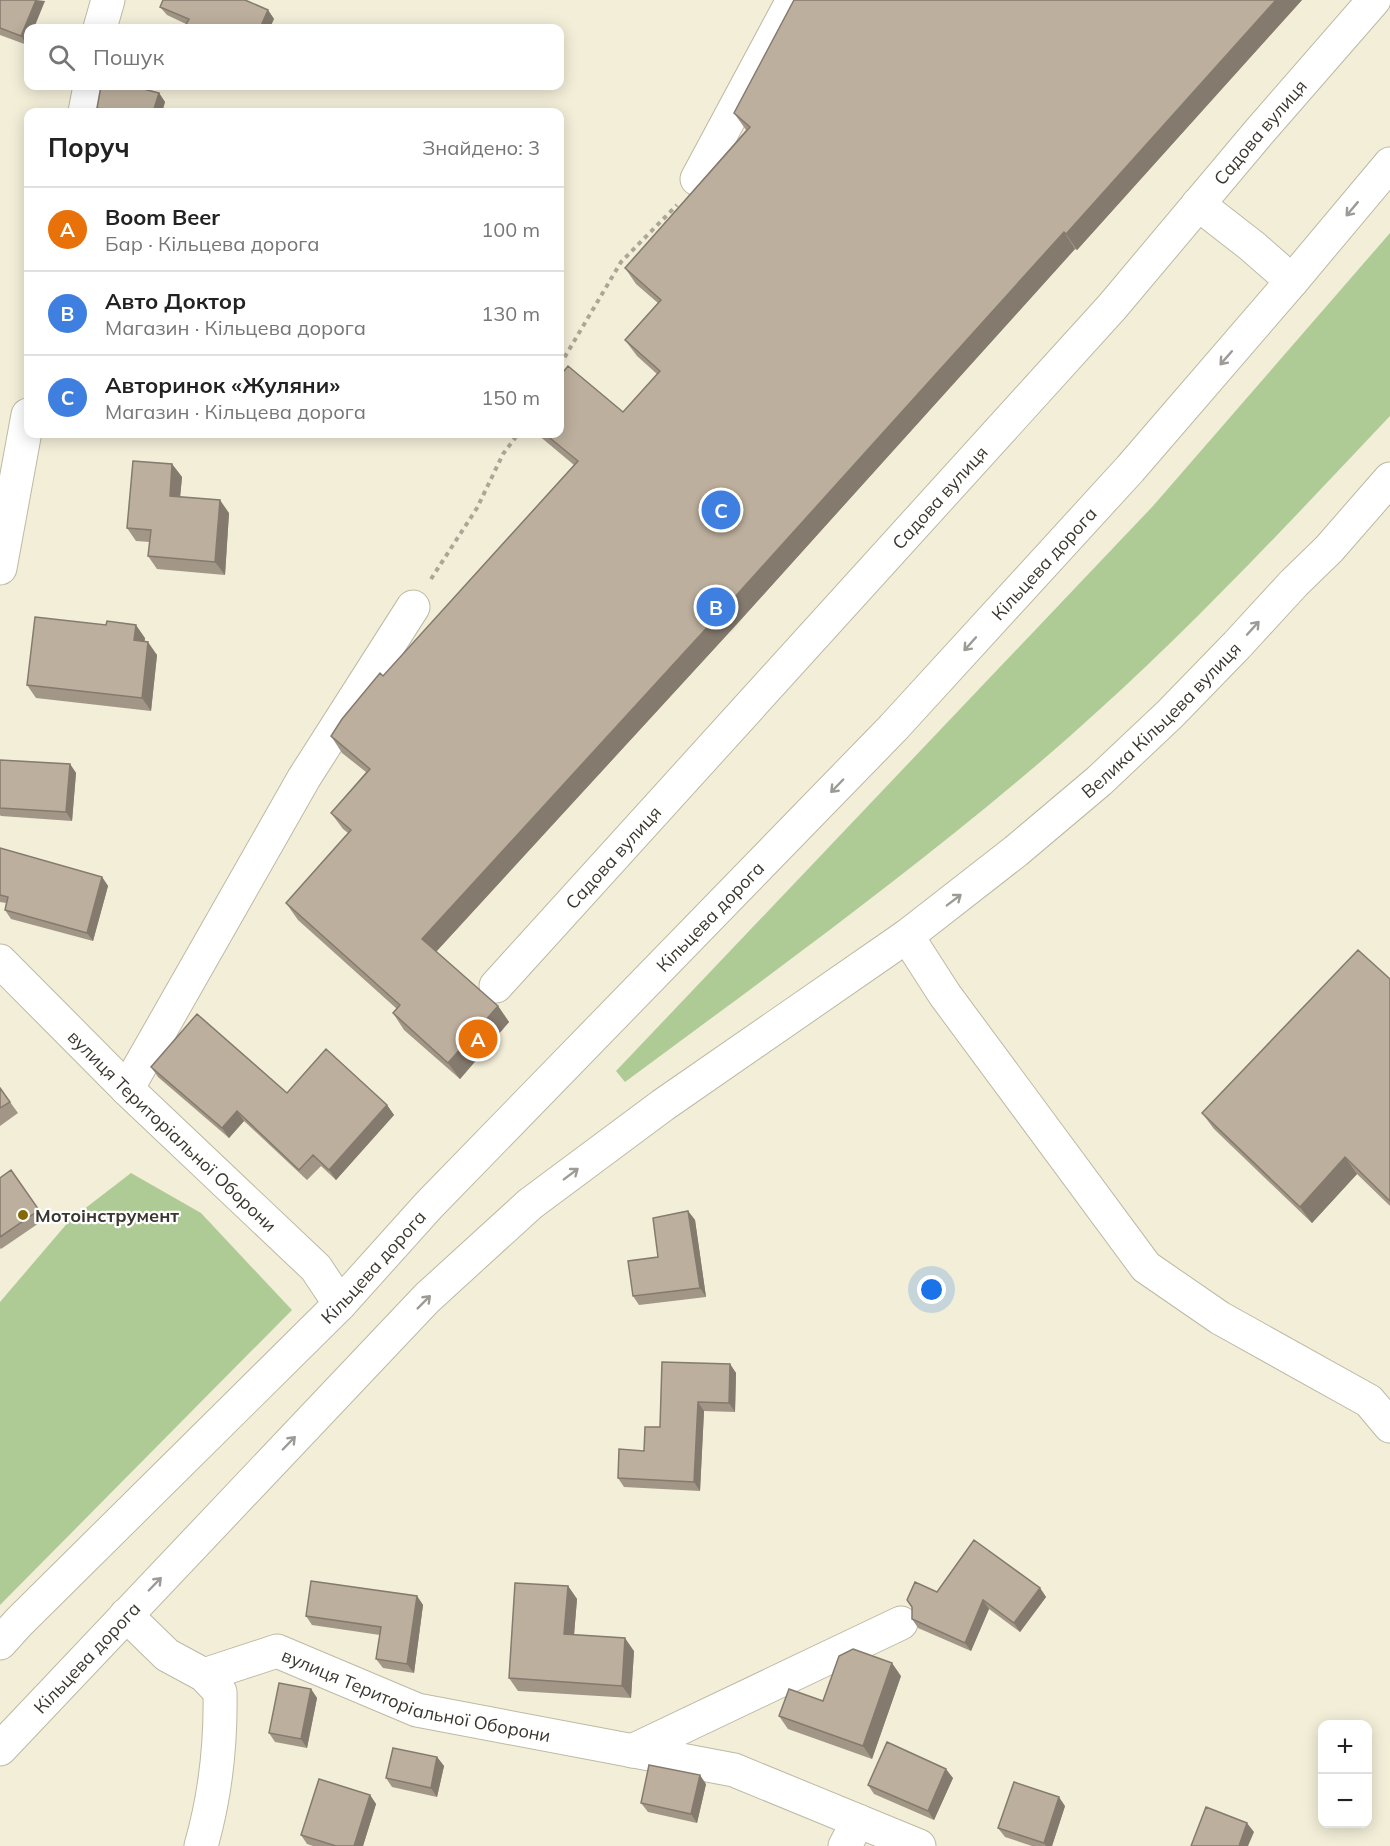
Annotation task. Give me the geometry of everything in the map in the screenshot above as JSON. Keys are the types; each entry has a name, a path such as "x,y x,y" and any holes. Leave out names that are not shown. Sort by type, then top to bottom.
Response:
{"main road":[{"path":"101,24 108,0"},
{"path":"697,179 792,0"},
{"name":"Садова вулиця","path":"496,986 1112,307 1374,0"},
{"path":"86,108 89,90"},
{"name":"Кільцева дорога","path":"0,1643 340,1304 429,1204 893,728 1130,469 1390,164"},
{"path":"1198,204 1292,281"},
{"path":"0,568 24,437"},
{"name":"Велика Кільцева вулиця","path":"907,936 1024,844 1099,781 1170,714 1329,549 1390,479"},
{"path":"127,1089 304,778 412,607"},
{"path":"907,936 945,994 1146,1267 1220,1318 1369,1401 1390,1426"},
{"name":"Кільцева дорога","path":"0,1749 427,1299 530,1204 663,1105 907,936"},
{"name":"вулиця Територіальної Оборони","path":"0,961 127,1089 316,1268 340,1304"},
{"path":"126,1615 167,1655 204,1675 220,1692 221,1712 210,1813 201,1846"},
{"path":"632,1750 901,1623"},
{"name":"вулиця Територіальної Оборони","path":"204,1675 277,1651 417,1710 734,1770 852,1833 919,1846"}],"path":[{"path":"564,358 621,262 686,196 697,179"},
{"path":"412,607 477,508 503,454 515,438"}],"green space":[{"path":"1390,233 1390,416 1273,540 1153,660 1069,737 1016,783 906,871 625,1082 616,1071 1153,506"},
{"path":"131,1173 201,1213 292,1310 0,1605 0,1302 70,1220"}],"building":[{"path":"0,0 36,0 24,24 21,36 0,28"},
{"path":"163,0 245,0 268,10 262,24 186,24 189,19 160,7"},
{"path":"794,0 1276,0 1066,234 1064,232 422,939 498,1006 448,1063 393,1013 400,1005 286,903 351,830 331,813 370,769 331,736 380,673 383,676 578,461 550,438 564,438 564,371 568,366 623,412 660,371 625,340 661,300 625,268 750,127 734,113"},
{"path":"100,90 147,90 159,93 154,108 97,108"},
{"path":"133,461 172,464 170,496 220,500 215,562 148,556 151,530 127,528"},
{"path":"35,617 106,625 107,621 136,625 134,640 148,642 142,698 27,685"},
{"path":"0,760 70,764 66,812 0,808"},
{"path":"0,848 102,877 87,933 5,910 8,897 0,895"},
{"path":"1358,950 1390,979 1390,1201 1345,1157 1300,1207 1202,1113"},
{"path":"197,1014 287,1093 326,1049 387,1105 329,1170 313,1155 299,1170 237,1111 222,1128 151,1067"},
{"path":"0,1088 10,1102 0,1108"},
{"path":"11,1170 39,1210 0,1237 0,1178"},
{"path":"688,1211 700,1288 633,1296 628,1261 658,1257 653,1218"},
{"path":"662,1362 730,1364 729,1403 698,1402 694,1482 618,1478 619,1449 644,1451 645,1427 660,1427"},
{"path":"974,1540 1040,1588 1014,1623 983,1600 965,1643 912,1619 912,1607 907,1600 915,1582 937,1592"},
{"path":"311,1581 417,1596 407,1664 376,1659 381,1627 306,1616"},
{"path":"515,1583 568,1586 564,1634 625,1638 622,1686 509,1678"},
{"path":"853,1649 892,1663 863,1746 779,1716 789,1689 823,1701 839,1656"},
{"path":"279,1683 311,1689 301,1739 269,1733"},
{"path":"887,1742 946,1769 928,1811 868,1785"},
{"path":"393,1748 437,1757 431,1788 386,1778"},
{"path":"649,1765 700,1775 691,1814 641,1803"},
{"path":"319,1779 370,1795 354,1846 336,1846 301,1835"},
{"path":"1014,1782 1059,1797 1044,1843 998,1828"},
{"path":"1206,1807 1247,1823 1239,1846 1191,1846"}],"place":[{"name":"Авторинок «Жуляни»","path":"721,510"},
{"name":"Авто Доктор","path":"716,607"},
{"name":"Boom Beer","path":"478,1039"},
{"name":"Мотоінструмент","path":"23,1215"}]}
